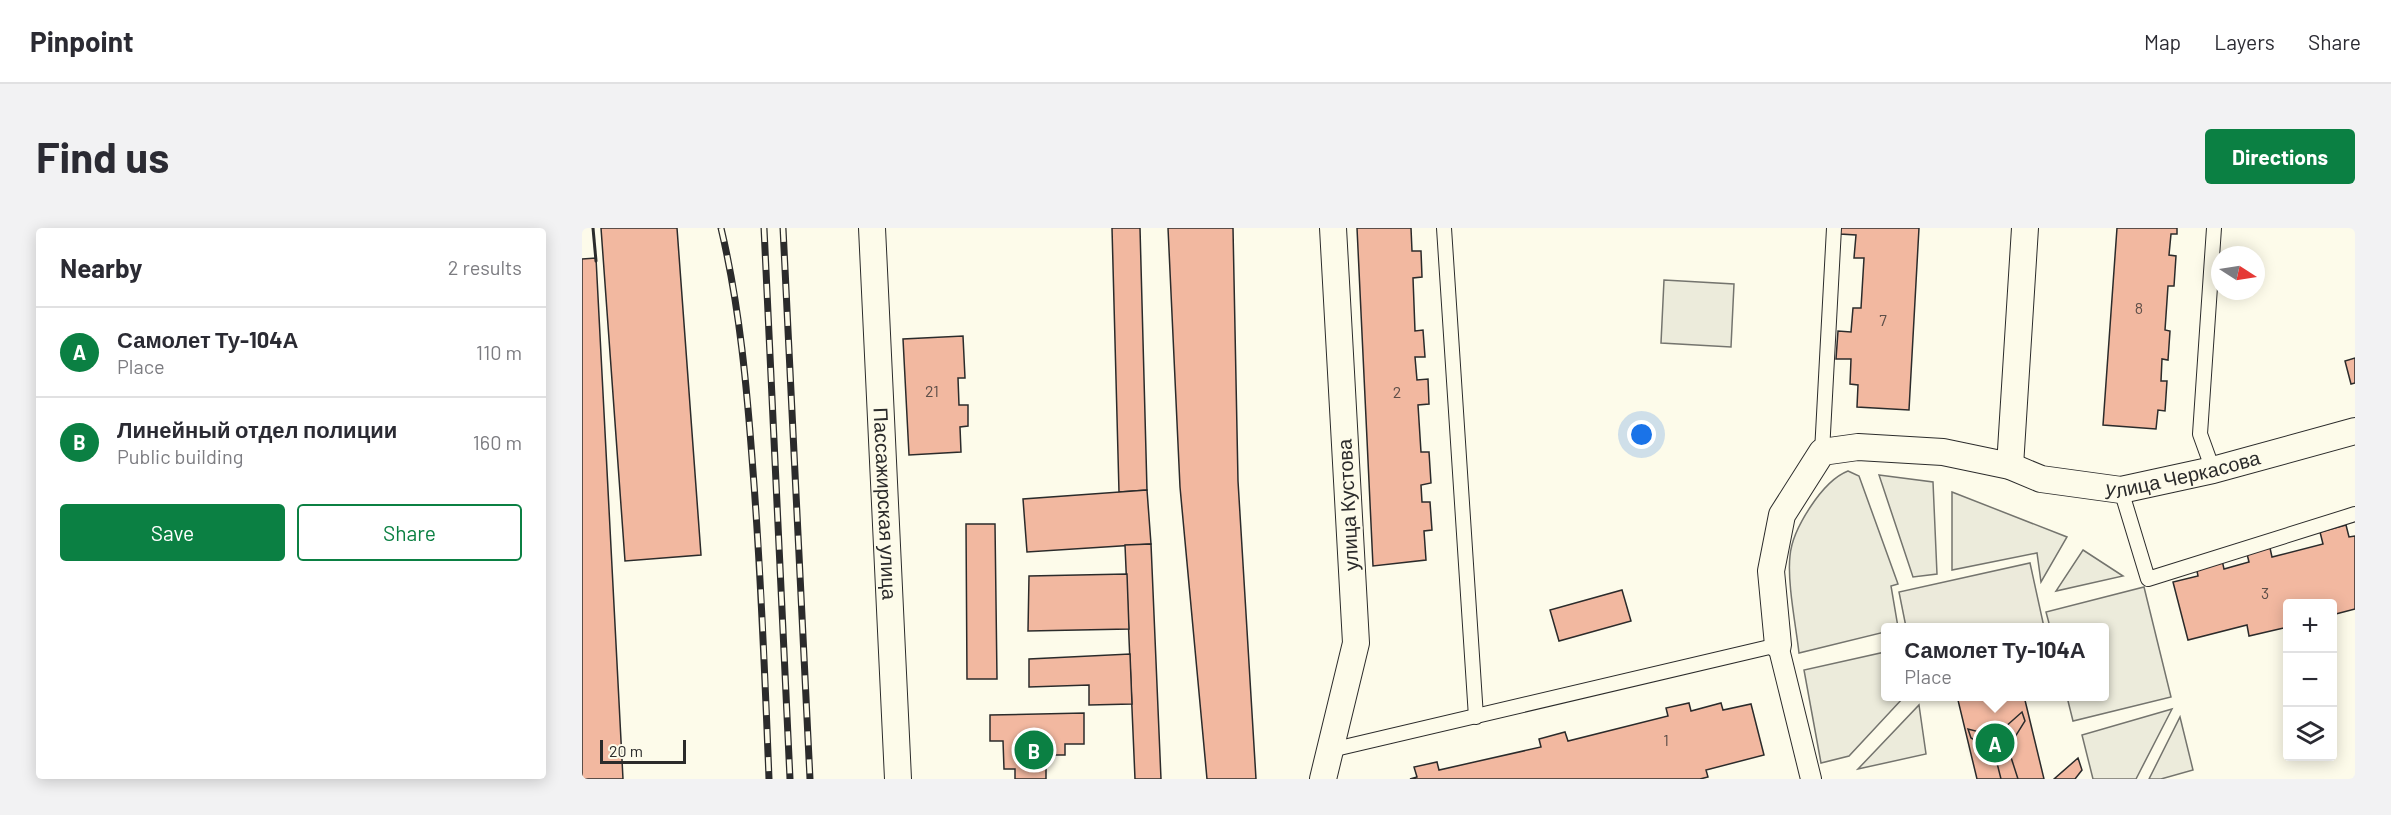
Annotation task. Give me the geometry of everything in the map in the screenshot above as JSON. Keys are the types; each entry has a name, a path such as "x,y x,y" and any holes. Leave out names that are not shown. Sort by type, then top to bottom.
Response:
{"street":[{"name":"Пассажирская улица","path":"872,228 898,779"},
{"name":"улица Кустова","path":"1323,779 1356,643 1333,228"},
{"path":"2010,466 2025,228"},
{"name":"улица Черкасова","path":"1822,452 1858,447 1944,452 2010,466 2041,479 2121,490 2213,470 2355,430"},
{"path":"1811,779 1778,645 1771,571 1782,515 1822,452"}],"lane":[{"path":"1444,228 1476,717"},
{"path":"1822,452 1834,228"},
{"path":"2213,470 2200,434 2214,228"},
{"path":"2121,490 2148,579 2355,514"},
{"path":"1331,750 1778,645"}],"shaded area":[{"path":"1664,280 1734,284 1731,347 1661,343"},
{"path":"1848,471 1859,476 1898,584 1891,586 1897,623 1881,623 1881,633 1799,653 1789,567 1792,545 1802,520 1810,508 1838,476"},
{"path":"1879,475 1933,482 1937,574 1913,577"},
{"path":"1952,492 2067,537 2041,582 2037,553 1952,570"},
{"path":"2083,550 2123,576 2056,591"},
{"path":"2030,563 2043,623 1905,623 1899,592"},
{"path":"2144,587 2171,697 2073,721 2068,701 2109,701 2109,623 2049,623 2046,612"},
{"path":"1881,653 1881,701 1900,701 1849,756 1821,763 1804,670"},
{"path":"1919,705 1926,754 1858,769"},
{"path":"2172,709 2136,779 2093,779 2082,735"},
{"path":"2180,717 2193,770 2161,779 2149,779"}],"building":[{"path":"601,228 677,228 701,555 625,561"},
{"path":"1112,228 1140,228 1147,490 1119,492"},
{"path":"1168,228 1233,228 1238,481 1256,779 1207,779 1180,487"},
{"path":"1357,228 1411,228 1412,251 1421,251 1422,277 1413,278 1415,331 1423,330 1425,357 1415,357 1417,380 1428,379 1429,404 1418,405 1421,452 1429,452 1431,483 1421,485 1422,502 1430,502 1432,530 1424,531 1426,560 1373,566"},
{"path":"1841,228 1919,228 1909,410 1857,407 1858,385 1850,384 1851,359 1836,359 1838,331 1851,332 1853,308 1861,308 1864,258 1854,258 1856,235 1840,234"},
{"path":"2117,228 2177,228 2177,234 2171,234 2169,255 2176,256 2174,286 2168,286 2165,330 2170,331 2168,360 2162,359 2161,381 2167,381 2165,411 2158,410 2156,429 2103,425"},
{"path":"596,258 623,779 582,779 582,259"},
{"path":"963,336 965,378 958,378 959,405 968,405 968,426 960,427 961,452 909,455 903,339"},
{"path":"2355,358 2355,383 2351,384 2345,361"},
{"path":"1147,490 1151,544 1027,552 1023,499"},
{"path":"966,524 995,524 997,679 967,679"},
{"path":"2346,525 2349,537 2355,536 2355,609 2337,614 2337,599 2283,599 2283,628 2249,636 2247,625 2188,640 2173,582 2198,576 2196,566 2222,560 2224,569 2249,562 2247,554 2270,548 2272,557 2323,544 2320,532"},
{"path":"1151,544 1161,779 1135,779 1125,545"},
{"path":"1127,574 1129,629 1028,631 1029,576"},
{"path":"1622,590 1631,621 1559,641 1550,610"},
{"path":"1130,654 1132,704 1089,705 1089,685 1029,687 1029,659"},
{"path":"1958,701 2025,701 2044,779 1977,779"},
{"path":"1689,703 1691,711 1721,703 1723,710 1751,704 1764,755 1706,770 1708,777 1700,779 1410,779 1417,777 1414,767 1437,762 1439,770 1541,747 1539,739 1565,732 1568,741 1668,716 1666,708"},
{"path":"2022,712 2025,721 2008,748 2018,779 2001,779 1994,751 1971,738 1968,729 1995,736"},
{"path":"1084,713 1084,744 1065,744 1065,755 1046,755 1046,779 1015,779 1015,769 1004,769 1003,741 990,741 990,715"},
{"path":"2078,758 2082,770 2075,779 2054,779"}],"railway":[{"path":"721,228 738,318 748,410 761,586 769,779"},
{"path":"764,228 790,779"},
{"path":"783,228 810,779"}],"wall":[{"path":"593,228 596,261"}],"place":[{"name":"Самолет Ту-104А","path":"1995,743"},
{"name":"Линейный отдел полиции","path":"1034,750"}]}
